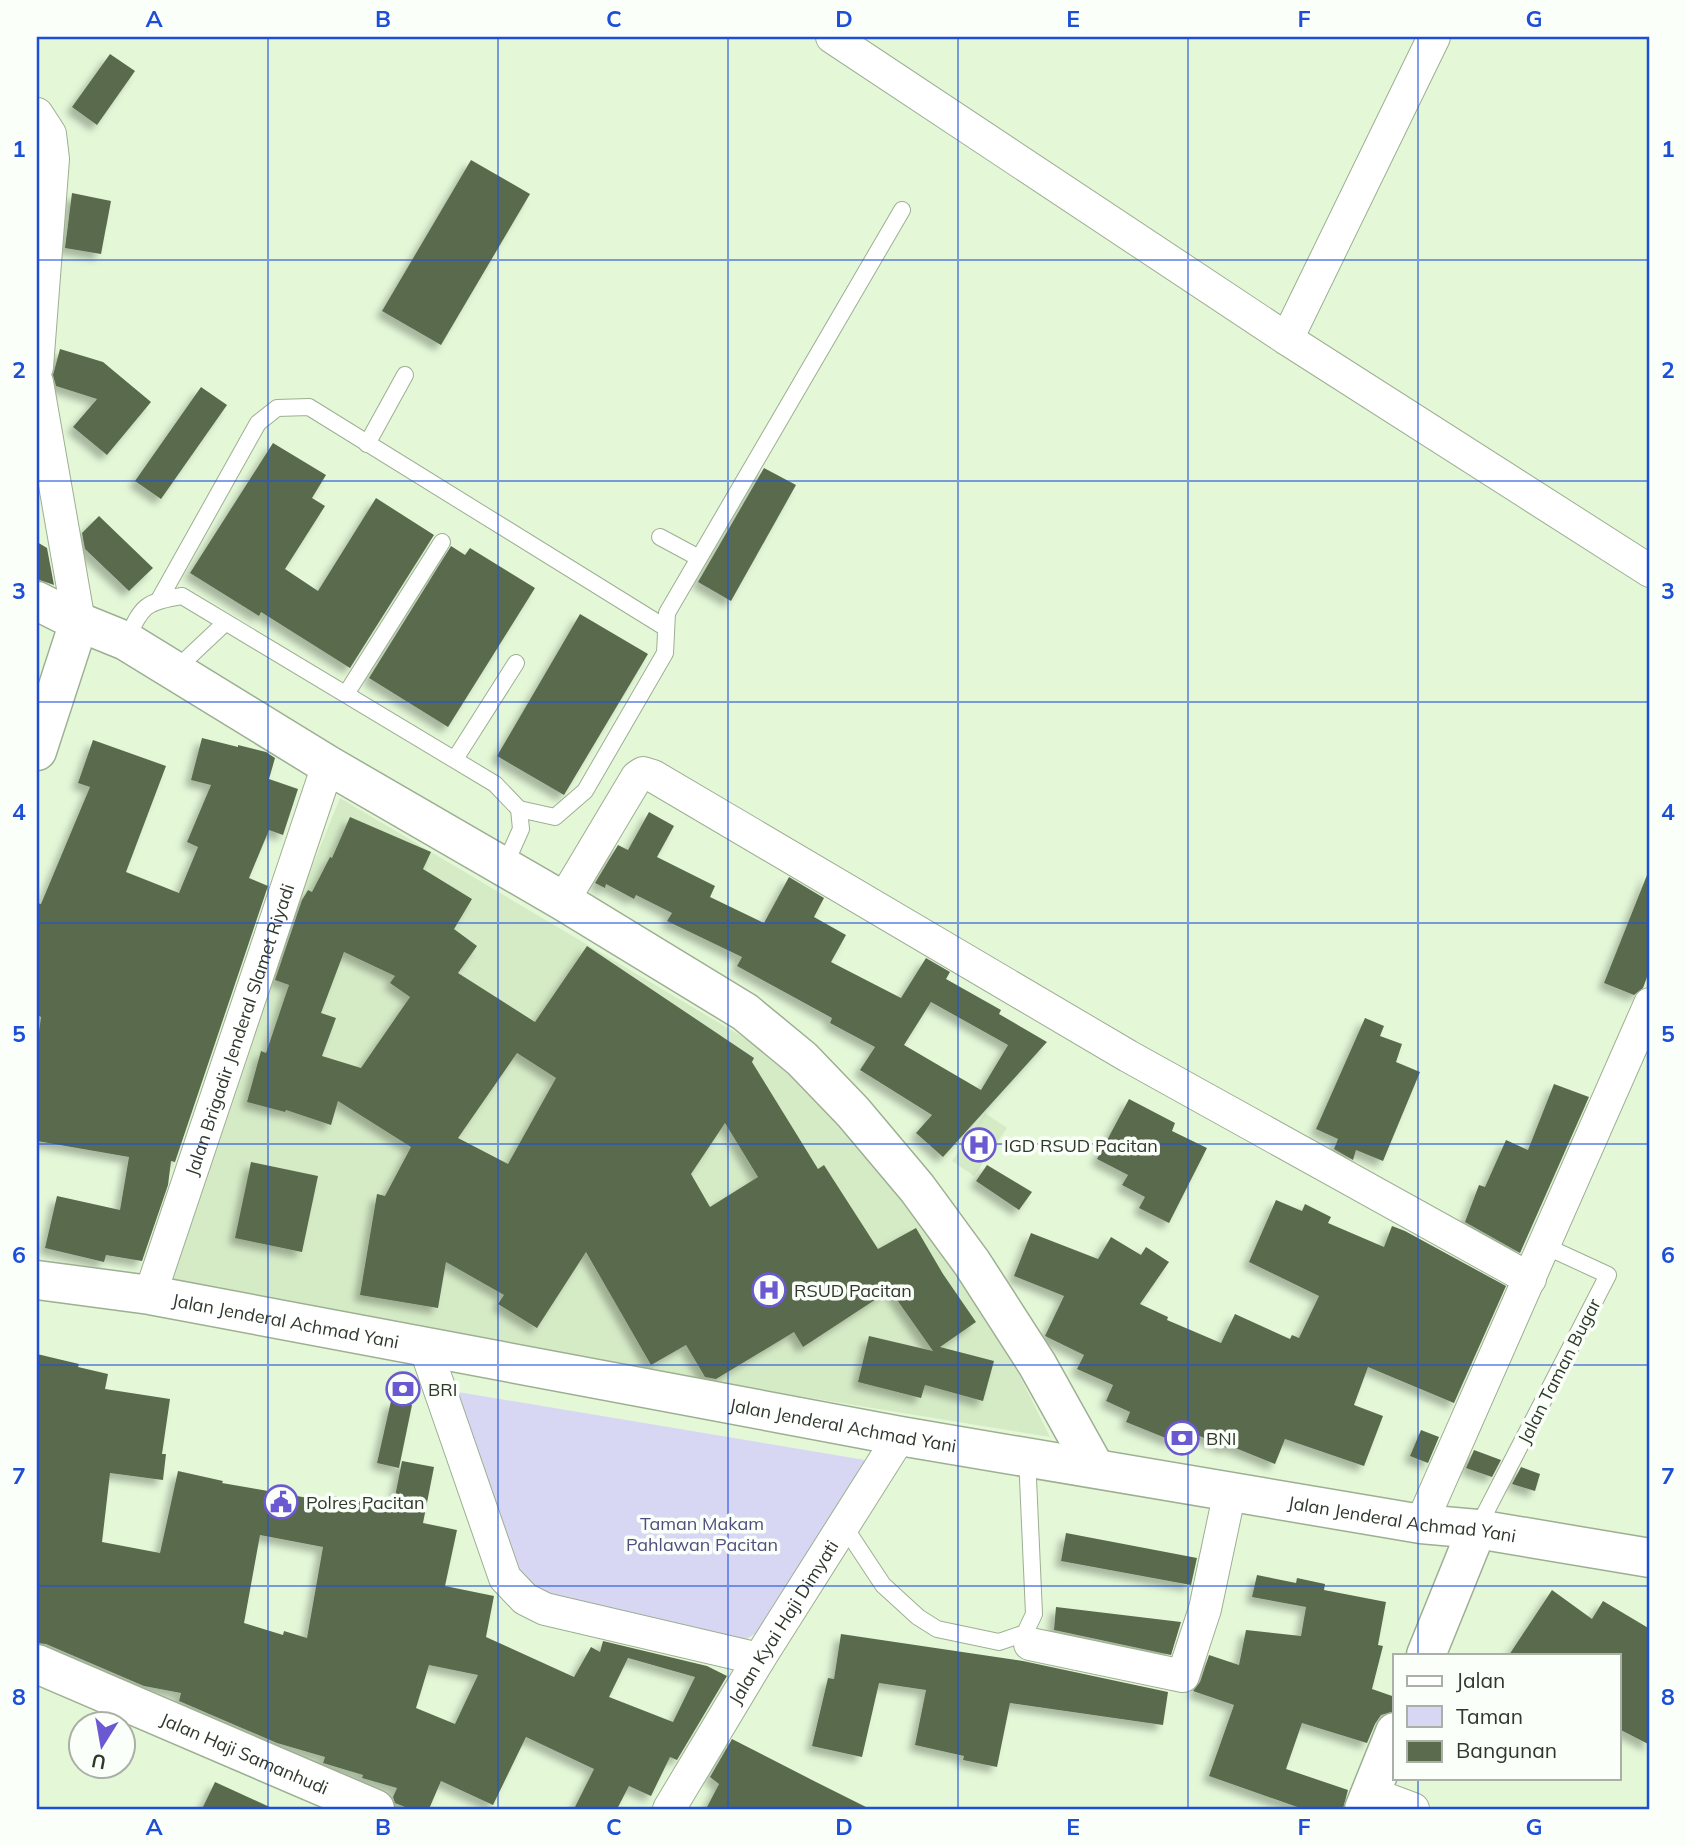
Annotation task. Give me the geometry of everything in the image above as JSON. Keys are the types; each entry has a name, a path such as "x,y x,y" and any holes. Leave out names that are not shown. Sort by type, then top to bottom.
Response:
{"street":[{"path":"832,37 1287,339 1650,571"},
{"path":"1287,339 1434,37"},
{"path":"37,114 50,134 53,159 37,367"},
{"path":"37,382 79,622 37,751"},
{"path":"37,601 126,641 328,765 563,901 745,1012 802,1059 853,1112 917,1188 972,1263 1037,1364 1095,1468"},
{"name":"Jalan Brigadir Jenderal Slamet Riyadi","path":"150,1295 328,765"},
{"path":"563,901 637,777 643,773 648,774 1128,1056 1530,1279"},
{"path":"1421,1524 1650,1004"},
{"name":"Jalan Jenderal Achmad Yani","path":"37,1280 150,1295 900,1436 1421,1524 1477,1529 1650,1558"},
{"path":"425,1347 505,1578 525,1598 545,1609 759,1659"},
{"name":"Jalan Kyai Haji Dimyati","path":"669,1809 759,1659 900,1436"},
{"path":"1030,1644 1184,1676 1205,1609 1230,1491"},
{"path":"1426,1654 1477,1529"},
{"name":"Jalan Haji Samanhudi","path":"37,1666 375,1809"},
{"path":"1393,1737 1367,1801 1413,1809"}],"lane":[{"path":"126,641 141,610 159,600 181,596 455,759 495,785 519,809 555,817 584,791 665,653 667,613 902,210"},
{"path":"367,444 405,375"},
{"path":"159,600 258,423 277,408 309,407 666,628"},
{"path":"660,537 699,558"},
{"path":"346,694 442,542"},
{"path":"174,670 225,623"},
{"path":"455,759 516,663"},
{"path":"503,867 521,829 519,809"},
{"name":"Jalan Taman Bugar","path":"1477,1529 1608,1275 1545,1246"},
{"path":"844,1526 883,1584 918,1618 937,1629 999,1642 1025,1633 1034,1614 1027,1457"}],"shaded area":[{"path":"340,798 748,1040 866,1139 966,1267 1050,1437 167,1293 292,916"},
{"name":"IGD RSUD Pacitan","path":"985,1113 1007,1128 974,1176 952,1161"}],"green space":[{"name":"Taman Makam Pahlawan Pacitan","path":"458,1392 871,1461 758,1632 738,1644 536,1593 514,1570"}],"building":[{"path":"110,54 135,71 97,125 72,107"},
{"path":"471,160 530,194 441,345 382,311"},
{"path":"72,193 111,201 101,254 65,248"},
{"path":"60,349 103,362 151,402 107,455 73,427 97,399 56,386 53,375"},
{"path":"201,387 227,405 161,499 135,481"},
{"path":"273,443 326,475 312,498 325,506 285,569 318,591 376,498 434,535 350,668 261,612 259,616 190,573"},
{"path":"764,468 796,485 731,601 698,582"},
{"path":"99,516 153,568 129,591 85,549 82,533"},
{"path":"37,542 47,548 54,585 37,579"},
{"path":"451,546 465,555 470,548 535,588 448,727 369,678"},
{"path":"580,614 648,654 564,795 497,756"},
{"path":"202,738 266,752 275,758 269,779 298,789 283,835 269,830 249,878 268,886 175,1162 171,1161 168,1185 142,1261 106,1255 104,1262 45,1248 57,1196 120,1210 129,1157 37,1141 37,1046 41,1017 37,1015 37,903 41,904 90,787 78,783 93,740 166,766 126,872 179,893 198,847 187,842 211,785 191,780"},
{"path":"649,812 674,826 657,857 715,886 710,897 764,923 789,877 824,898 814,917 846,935 831,962 901,998 926,958 950,972 946,979 1001,1010 999,1014 1047,1042 943,1157 916,1133 932,1115 860,1070 875,1047 830,1023 832,1018 737,966 742,957 667,921 672,913 636,895 634,899 606,884 605,888 595,883 618,845 628,850","holes":["931,1002 1008,1045 981,1090 904,1045"]},
{"path":"350,817 431,852 423,869 472,899 454,929 477,946 458,973 535,1022 587,946 754,1058 752,1062 818,1169 824,1165 878,1249 916,1228 976,1322 940,1347 994,1361 983,1401 925,1385 921,1398 858,1382 869,1336 933,1351 890,1290 803,1347 794,1332 716,1379 705,1377 686,1345 651,1365 586,1252 537,1328 498,1304 504,1295 446,1262 438,1308 360,1295 377,1194 385,1196 411,1147 338,1101 331,1125 286,1110 285,1112 247,1102 261,1051 266,1053 289,985 275,980 302,900 308,890 312,892 330,857 332,858","holes":["344,952 395,976 390,983 410,997 361,1068 322,1056 336,1018 321,1013","517,1053 556,1078 508,1164 458,1138","725,1123 758,1177 710,1207 691,1174"]},
{"path":"1649,870 1650,969 1643,988 1634,995 1604,983"},
{"path":"1365,1018 1384,1026 1380,1036 1402,1044 1396,1062 1420,1072 1383,1161 1356,1150 1353,1160 1334,1149 1338,1139 1316,1129"},
{"path":"1554,1084 1589,1097 1520,1253 1465,1222 1479,1185 1485,1187 1506,1140 1528,1150"},
{"path":"1129,1099 1175,1123 1172,1131 1207,1148 1169,1223 1139,1208 1145,1197 1122,1185 1128,1175 1097,1159"},
{"path":"251,1162 318,1176 302,1252 235,1238"},
{"path":"987,1165 1032,1192 1019,1210 976,1181"},
{"path":"1276,1200 1302,1211 1305,1204 1331,1217 1328,1223 1384,1247 1392,1226 1506,1286 1454,1403 1368,1367 1354,1405 1383,1416 1364,1466 1285,1439 1275,1464 1228,1445 1227,1448 1179,1427 1173,1441 1126,1422 1130,1412 1106,1401 1113,1385 1077,1369 1084,1355 1045,1336 1064,1296 1014,1276 1031,1233 1098,1259 1111,1237 1141,1255 1146,1247 1169,1262 1140,1304 1168,1317 1167,1320 1221,1343 1235,1314 1290,1339 1292,1335 1299,1338 1319,1296 1249,1262"},
{"path":"37,1354 108,1374 105,1389 170,1399 162,1454 166,1454 163,1480 110,1473 102,1542 160,1553 178,1471 223,1481 222,1483 331,1502 332,1496 393,1507 402,1461 434,1467 423,1523 457,1530 445,1586 494,1596 486,1637 574,1677 591,1647 600,1652 603,1641 707,1666 727,1676 677,1760 670,1757 651,1796 629,1786 617,1809 574,1809 594,1769 526,1737 493,1805 441,1781 429,1809 410,1809 395,1803 393,1797 397,1788 323,1763 325,1757 277,1743 179,1701 181,1693 144,1686 46,1644 37,1643","holes":["260,1535 323,1547 307,1638 284,1631 283,1635 244,1623","628,1658 695,1677 673,1722 609,1697","429,1665 478,1675 455,1724 416,1708"]},
{"path":"391,1401 412,1405 399,1468 377,1463"},
{"path":"1421,1430 1439,1437 1428,1463 1410,1456"},
{"path":"1474,1450 1501,1460 1492,1477 1466,1468"},
{"path":"1521,1467 1540,1474 1535,1491 1512,1484"},
{"path":"1066,1533 1197,1558 1191,1585 1061,1561"},
{"path":"1257,1575 1296,1583 1297,1578 1325,1584 1324,1590 1386,1602 1378,1645 1383,1646 1372,1689 1393,1696 1393,1712 1381,1715 1367,1743 1302,1723 1286,1769 1348,1790 1343,1809 1303,1809 1209,1776 1234,1705 1193,1691 1200,1682 1209,1655 1239,1665 1246,1630 1301,1636 1306,1607 1252,1597"},
{"path":"1552,1590 1592,1619 1603,1601 1650,1629 1650,1745 1620,1730 1620,1654 1510,1654"},
{"path":"1056,1607 1181,1622 1171,1655 1054,1630"},
{"path":"841,1634 1023,1661 1168,1692 1163,1725 1010,1703 997,1767 915,1745 926,1690 879,1683 862,1757 812,1746 828,1678 834,1679"},
{"path":"732,1739 870,1809 706,1809 719,1784 710,1777"},
{"path":"215,1782 274,1809 202,1809"}],"place":[{"name":"IGD RSUD Pacitan","path":"979,1145"},
{"name":"RSUD Pacitan","path":"769,1290"},
{"name":"BRI","path":"403,1389"},
{"name":"BNI","path":"1182,1438"},
{"name":"Polres Pacitan","path":"281,1502"}]}
